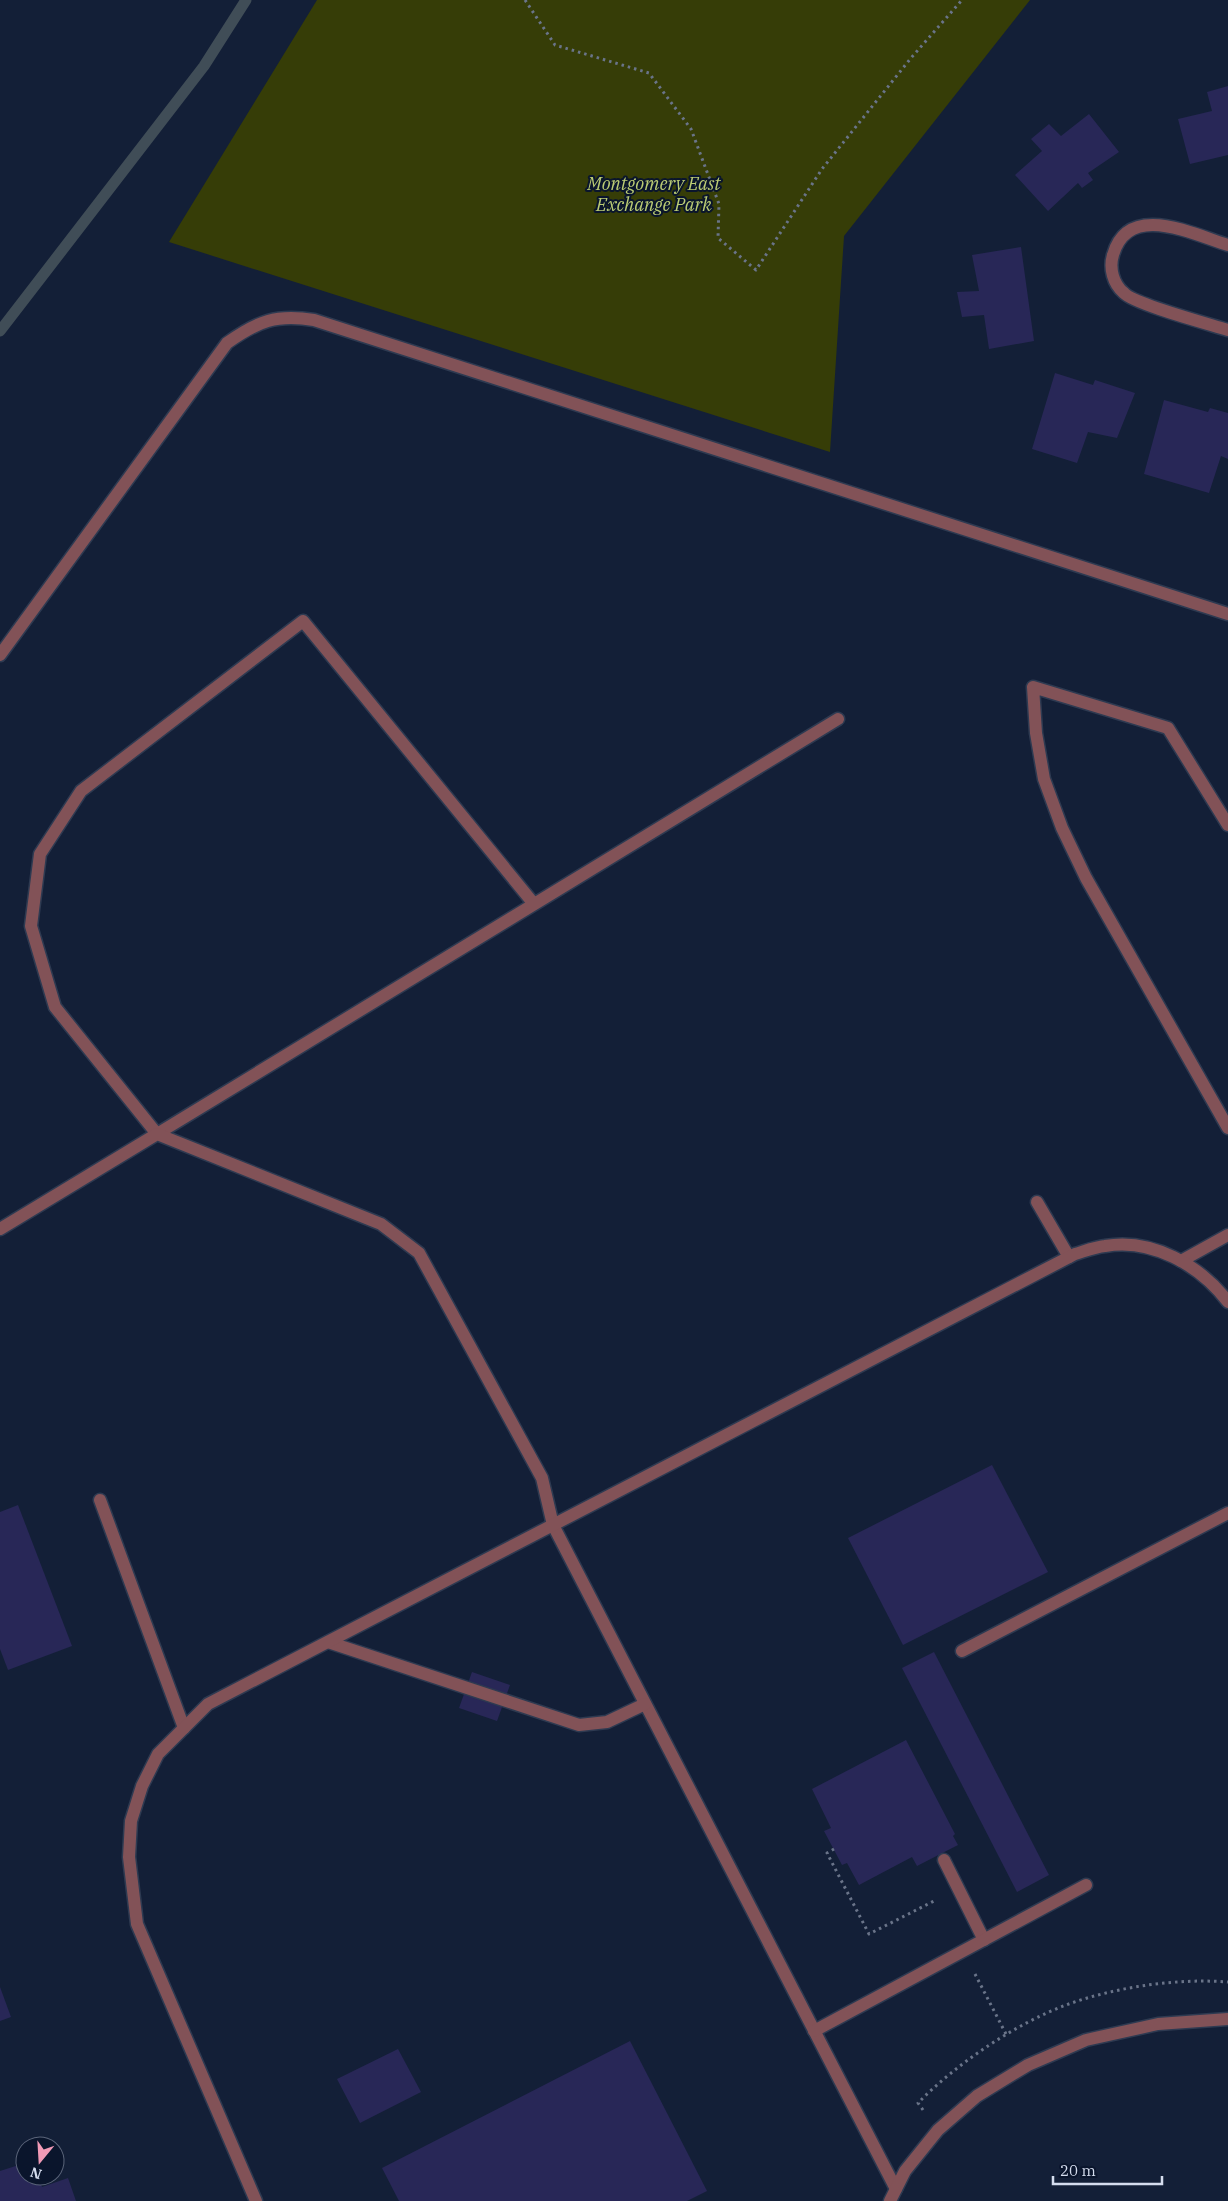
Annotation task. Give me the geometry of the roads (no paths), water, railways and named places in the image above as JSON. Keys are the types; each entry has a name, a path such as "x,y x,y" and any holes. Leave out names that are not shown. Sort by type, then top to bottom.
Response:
{"street":[{"path":"1228,245 1158,223 1138,226 1125,234 1115,246 1111,261 1113,278 1124,294 1228,330"},
{"path":"0,655 227,343 246,330 268,319 292,316 324,323 1228,614"},
{"path":"534,904 303,621 81,791 40,854 31,926 55,1007 157,1134 381,1224 419,1253 542,1478 553,1525 896,2189"},
{"path":"1228,825 1168,728 1033,687 1036,733 1044,779 1062,828 1086,878 1228,1128"},
{"path":"0,1228 838,719"},
{"path":"1037,1202 1069,1257"},
{"path":"1181,1261 1228,1235"},
{"path":"256,2201 137,1924 129,1857 131,1821 142,1786 158,1754 208,1704 1069,1257 1105,1246 1135,1245 1159,1250 1181,1261 1201,1276 1228,1302"},
{"path":"100,1500 184,1728"},
{"path":"962,1651 1228,1513"},
{"path":"328,1642 579,1725 607,1722 645,1704"},
{"path":"944,1860 984,1940"},
{"path":"814,2031 1086,1885"},
{"path":"890,2201 905,2171 938,2130 977,2096 1028,2065 1094,2038 1158,2024 1228,2019"}],"waterway":[{"path":"0,331 204,66 246,0"}],"park label":[{"name":"Montgomery East Exchange Park","path":"654,193"}]}
